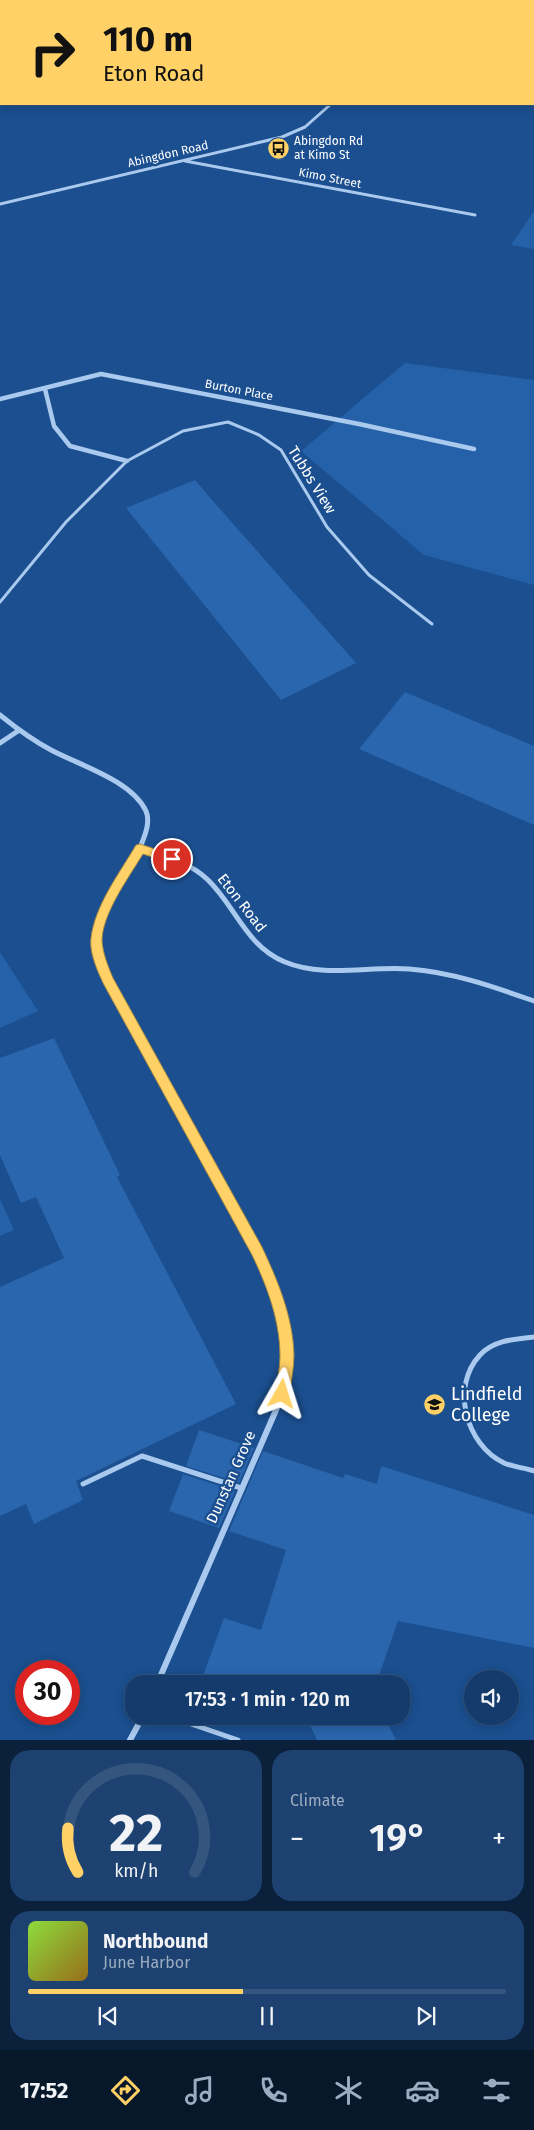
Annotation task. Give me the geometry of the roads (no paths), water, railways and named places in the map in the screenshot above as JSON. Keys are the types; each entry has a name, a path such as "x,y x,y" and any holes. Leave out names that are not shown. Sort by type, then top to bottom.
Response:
{"street":[{"name":"Abingdon Road","path":"0,204 282,137 305,127 330,105"},
{"name":"Kimo Street","path":"182,161 475,215"},
{"name":"Burton Place","path":"0,399 101,374 359,424 474,449"},
{"path":"44,389 54,426 70,446 127,461"},
{"path":"0,715 18,731 113,781 134,795 147,812 147,828 140,848"},
{"path":"0,743 18,731"},
{"name":"Eton Road","path":"140,848 172,859 207,878 219,892 244,931 262,948 284,961 307,969 396,968 430,973 466,979 534,1001"},
{"name":"Dunstan Grove","path":"140,848 109,901 101,921 96,940 100,960 108,979 257,1251 274,1287 287,1355 282,1394 161,1675"},
{"path":"130,1740 138,1725"}],"lane":[{"name":"Tubbs View","path":"0,602 66,522 127,461 183,431 228,422 260,435 281,450 327,526 370,575 432,624"},
{"path":"534,1337 522,1336 502,1341 484,1352 470,1368 463,1387 463,1401 470,1429 483,1448 502,1462 524,1471 534,1471"},
{"path":"83,1484 142,1456 241,1488"},
{"path":"194,1725 238,1740"}],"place":[{"name":"Abingdon Rd at Kimo St","path":"278,148"},
{"name":"Lindfield College","path":"435,1404"}]}
